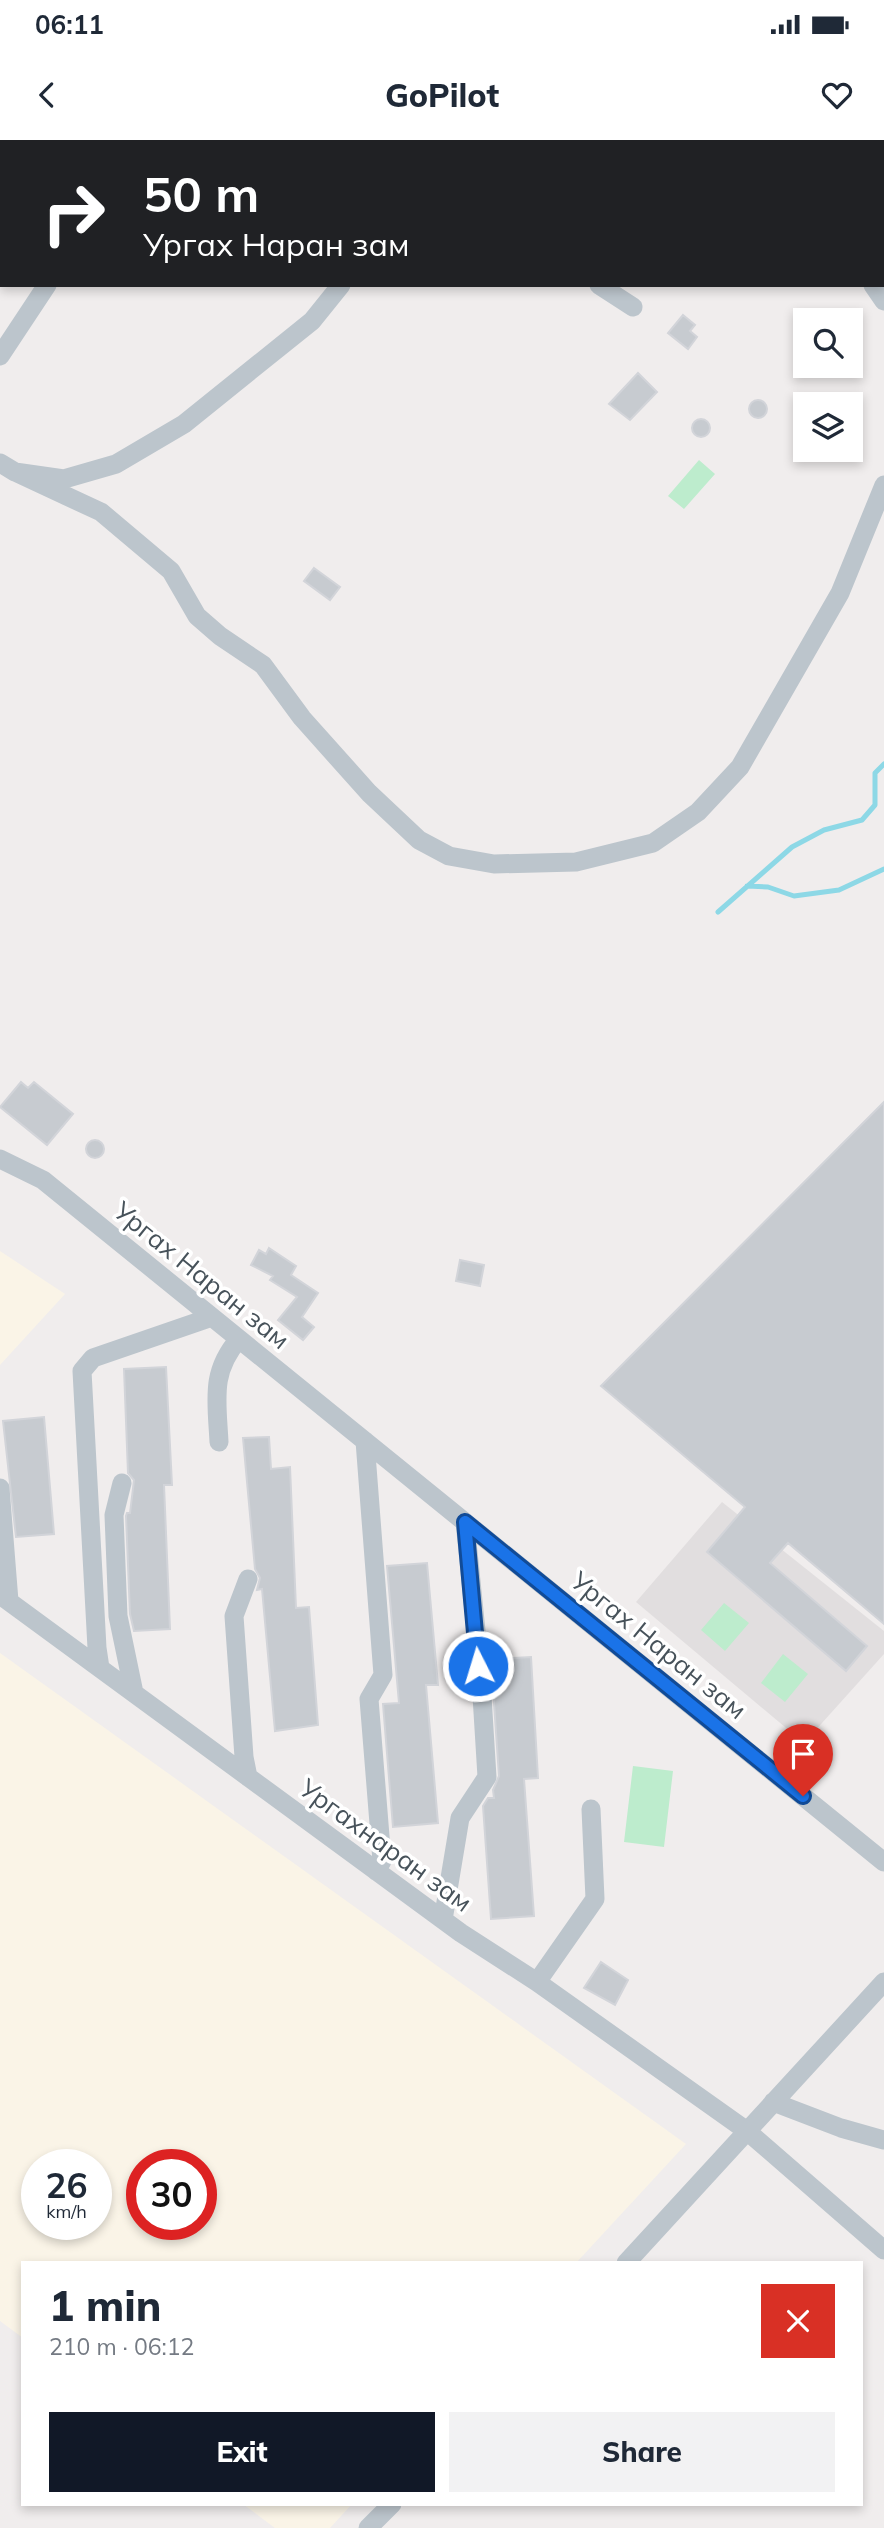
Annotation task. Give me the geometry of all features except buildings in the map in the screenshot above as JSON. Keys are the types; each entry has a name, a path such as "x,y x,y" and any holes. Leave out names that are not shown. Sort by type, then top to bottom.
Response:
{"street":[{"path":"0,355 46,287"},
{"path":"8,467 64,480 117,464 194,416 312,321 339,287"},
{"path":"602,287 633,307"},
{"path":"8,467 101,512 171,571 197,616 220,636 263,665 302,718 352,774 419,840 449,856 494,864 576,862 653,843 698,813 740,767 826,617 839,593 884,485"},
{"name":"Ургах Наран зам","path":"0,1159 43,1180 884,1862"},
{"path":"100,1668 82,1371 93,1358 212,1317"},
{"path":"219,1442 216,1388 219,1371 229,1351 239,1339"},
{"path":"365,1441 383,1675 369,1699 382,1861 376,1871"},
{"path":"122,1483 114,1515 118,1616 134,1693"},
{"path":"0,1488 4,1598"},
{"path":"443,1920 460,1818 486,1777 481,1680 465,1522"},
{"path":"248,1578 234,1616 244,1757 248,1777"},
{"name":"Ургахнаран зам","path":"4,1598 443,1920 537,1982 747,2131 884,2250"},
{"path":"537,1982 595,1899 591,1809"},
{"path":"628,2261 884,1982"},
{"path":"773,2102 841,2129 884,2140"},
{"path":"368,2528 390,2506"}],"shaded area":[{"path":"0,1251 65,1294 0,1365"},
{"path":"722,1502 884,1631 884,1654 804,1743 636,1602"},
{"path":"0,1653 686,2144 578,2261 21,2261 21,2337 0,2321"},
{"path":"246,2506 350,2506 330,2528 275,2528"}],"green space":[{"path":"699,460 715,474 684,509 668,496"},
{"path":"724,1603 749,1623 725,1651 701,1630"},
{"path":"783,1654 808,1674 785,1702 761,1683"},
{"path":"633,1766 673,1771 664,1847 624,1842"}],"waterway":[{"path":"718,912 792,847 824,830 862,820 875,805 875,773 884,764"},
{"path":"747,886 768,887 794,896 839,890 884,869"}],"route":[{"path":"478,1666 465,1522 803,1796"}]}
